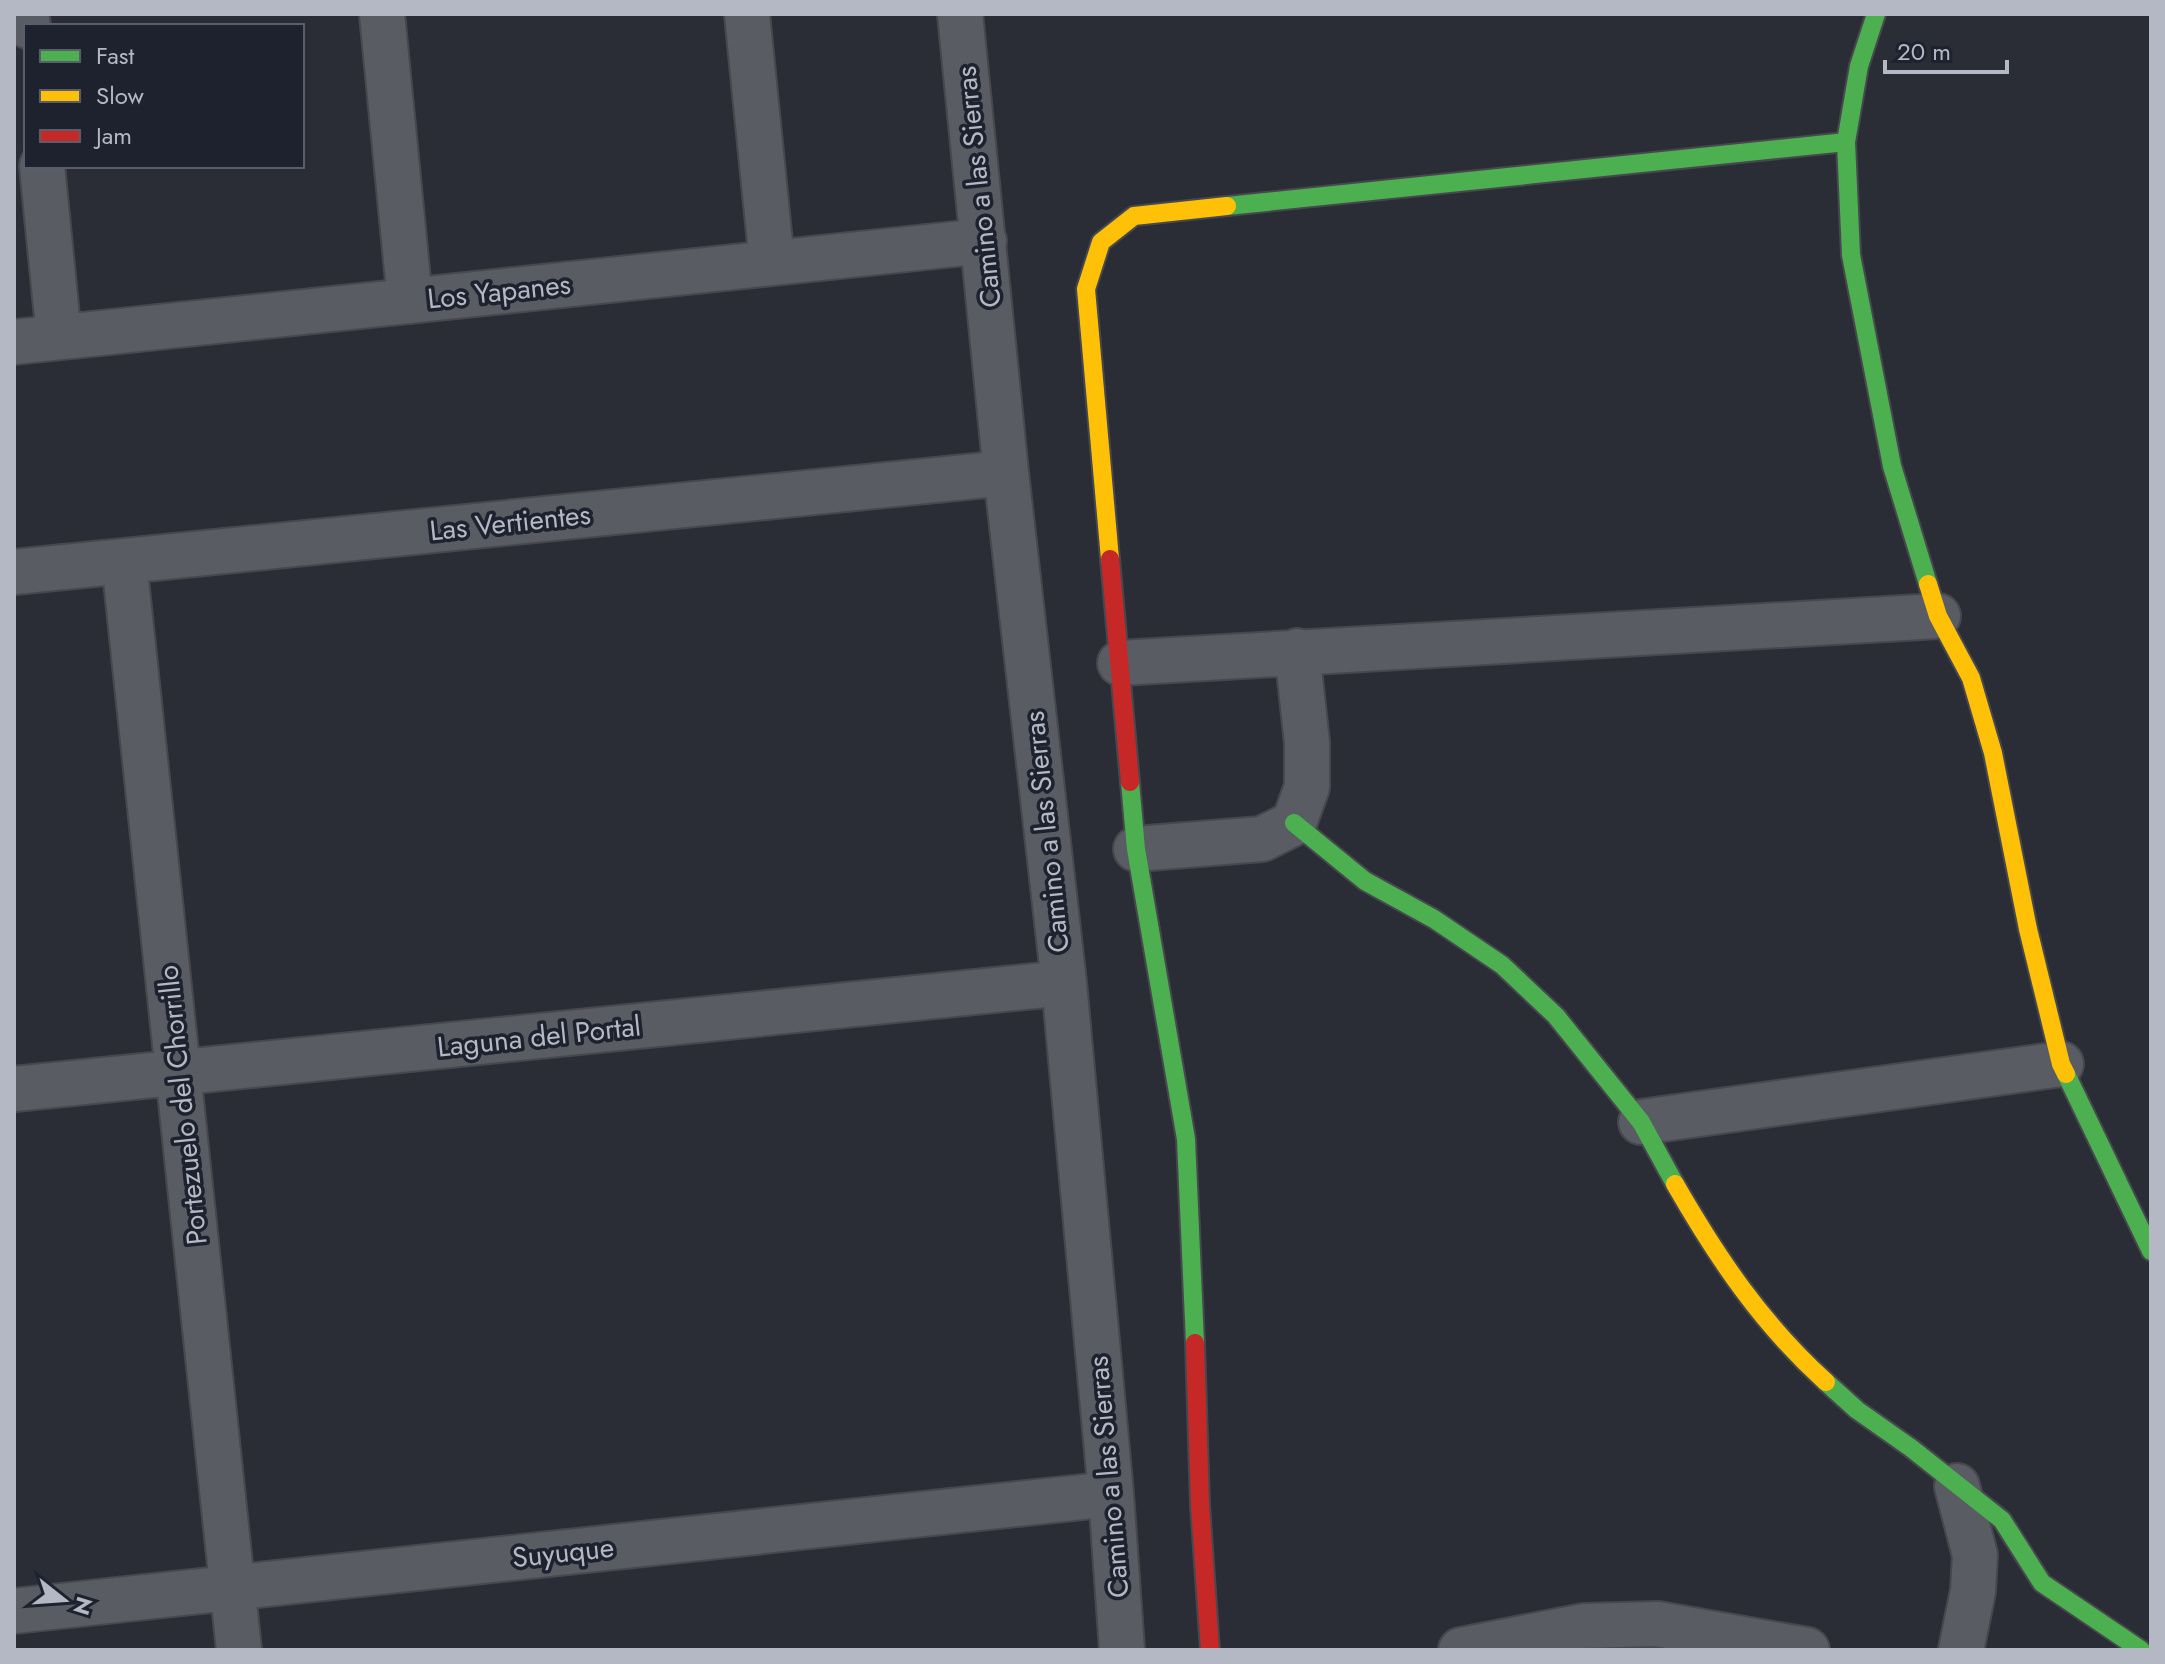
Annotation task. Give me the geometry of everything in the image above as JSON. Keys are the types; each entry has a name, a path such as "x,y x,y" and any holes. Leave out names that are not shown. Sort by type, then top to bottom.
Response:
{"street":[{"path":"382,14 410,301"},
{"path":"747,14 772,263"},
{"name":"Camino a las Sierras","path":"960,14 1006,473 1064,983 1111,1494 1122,1650"},
{"path":"1876,14 1859,66 1846,142 1851,255 1892,466 1938,616 1971,678 1993,753 2028,929 2061,1064 2151,1251"},
{"path":"1210,1650 1200,1505 1186,1139 1136,849 1086,289 1101,242 1134,216 1846,142"},
{"path":"42,168 59,337"},
{"name":"Los Yapanes","path":"14,342 984,241"},
{"name":"Las Vertientes","path":"14,572 1006,473"},
{"name":"Portezuelo del Chorrillo","path":"124,561 239,1650"},
{"path":"1120,663 1938,616"},
{"path":"1136,849 1262,839 1294,823 1307,787 1307,743 1297,651"},
{"path":"1294,823 1365,881 1434,919 1502,965 1556,1016 1641,1122 1710,1246 1744,1294 1793,1352 1857,1410 2002,1520 2042,1583 2140,1650 2151,1647"},
{"name":"Laguna del Portal","path":"14,1089 1064,983"},
{"path":"1641,1122 2061,1064"},
{"path":"1957,1486 1975,1555 1973,1591 1961,1650"},
{"name":"Suyuque","path":"14,1611 1111,1494"},
{"path":"1461,1650 1584,1626 1657,1624 1807,1650"}],"traffic: fast":[{"path":"1876,14 1859,66 1846,142 1851,255 1892,466 1928,584"},
{"path":"1227,206 1846,142"},
{"path":"1130,782 1136,849 1186,1139 1195,1343"},
{"path":"1294,823 1365,881 1434,919 1502,965 1556,1016 1641,1122 1675,1184"},
{"path":"2066,1074 2151,1251"},
{"path":"1826,1382 1857,1410 2002,1520 2042,1583 2141,1650"}],"traffic: slow":[{"path":"1110,559 1086,289 1101,242 1134,216 1227,206"},
{"path":"1928,584 1938,616 1971,678 1993,753 2028,929 2066,1074"},
{"path":"1675,1184 1761,1314 1826,1382"}],"traffic: jam":[{"path":"1110,559 1130,782"},
{"path":"1195,1343 1200,1505 1210,1650"}]}
